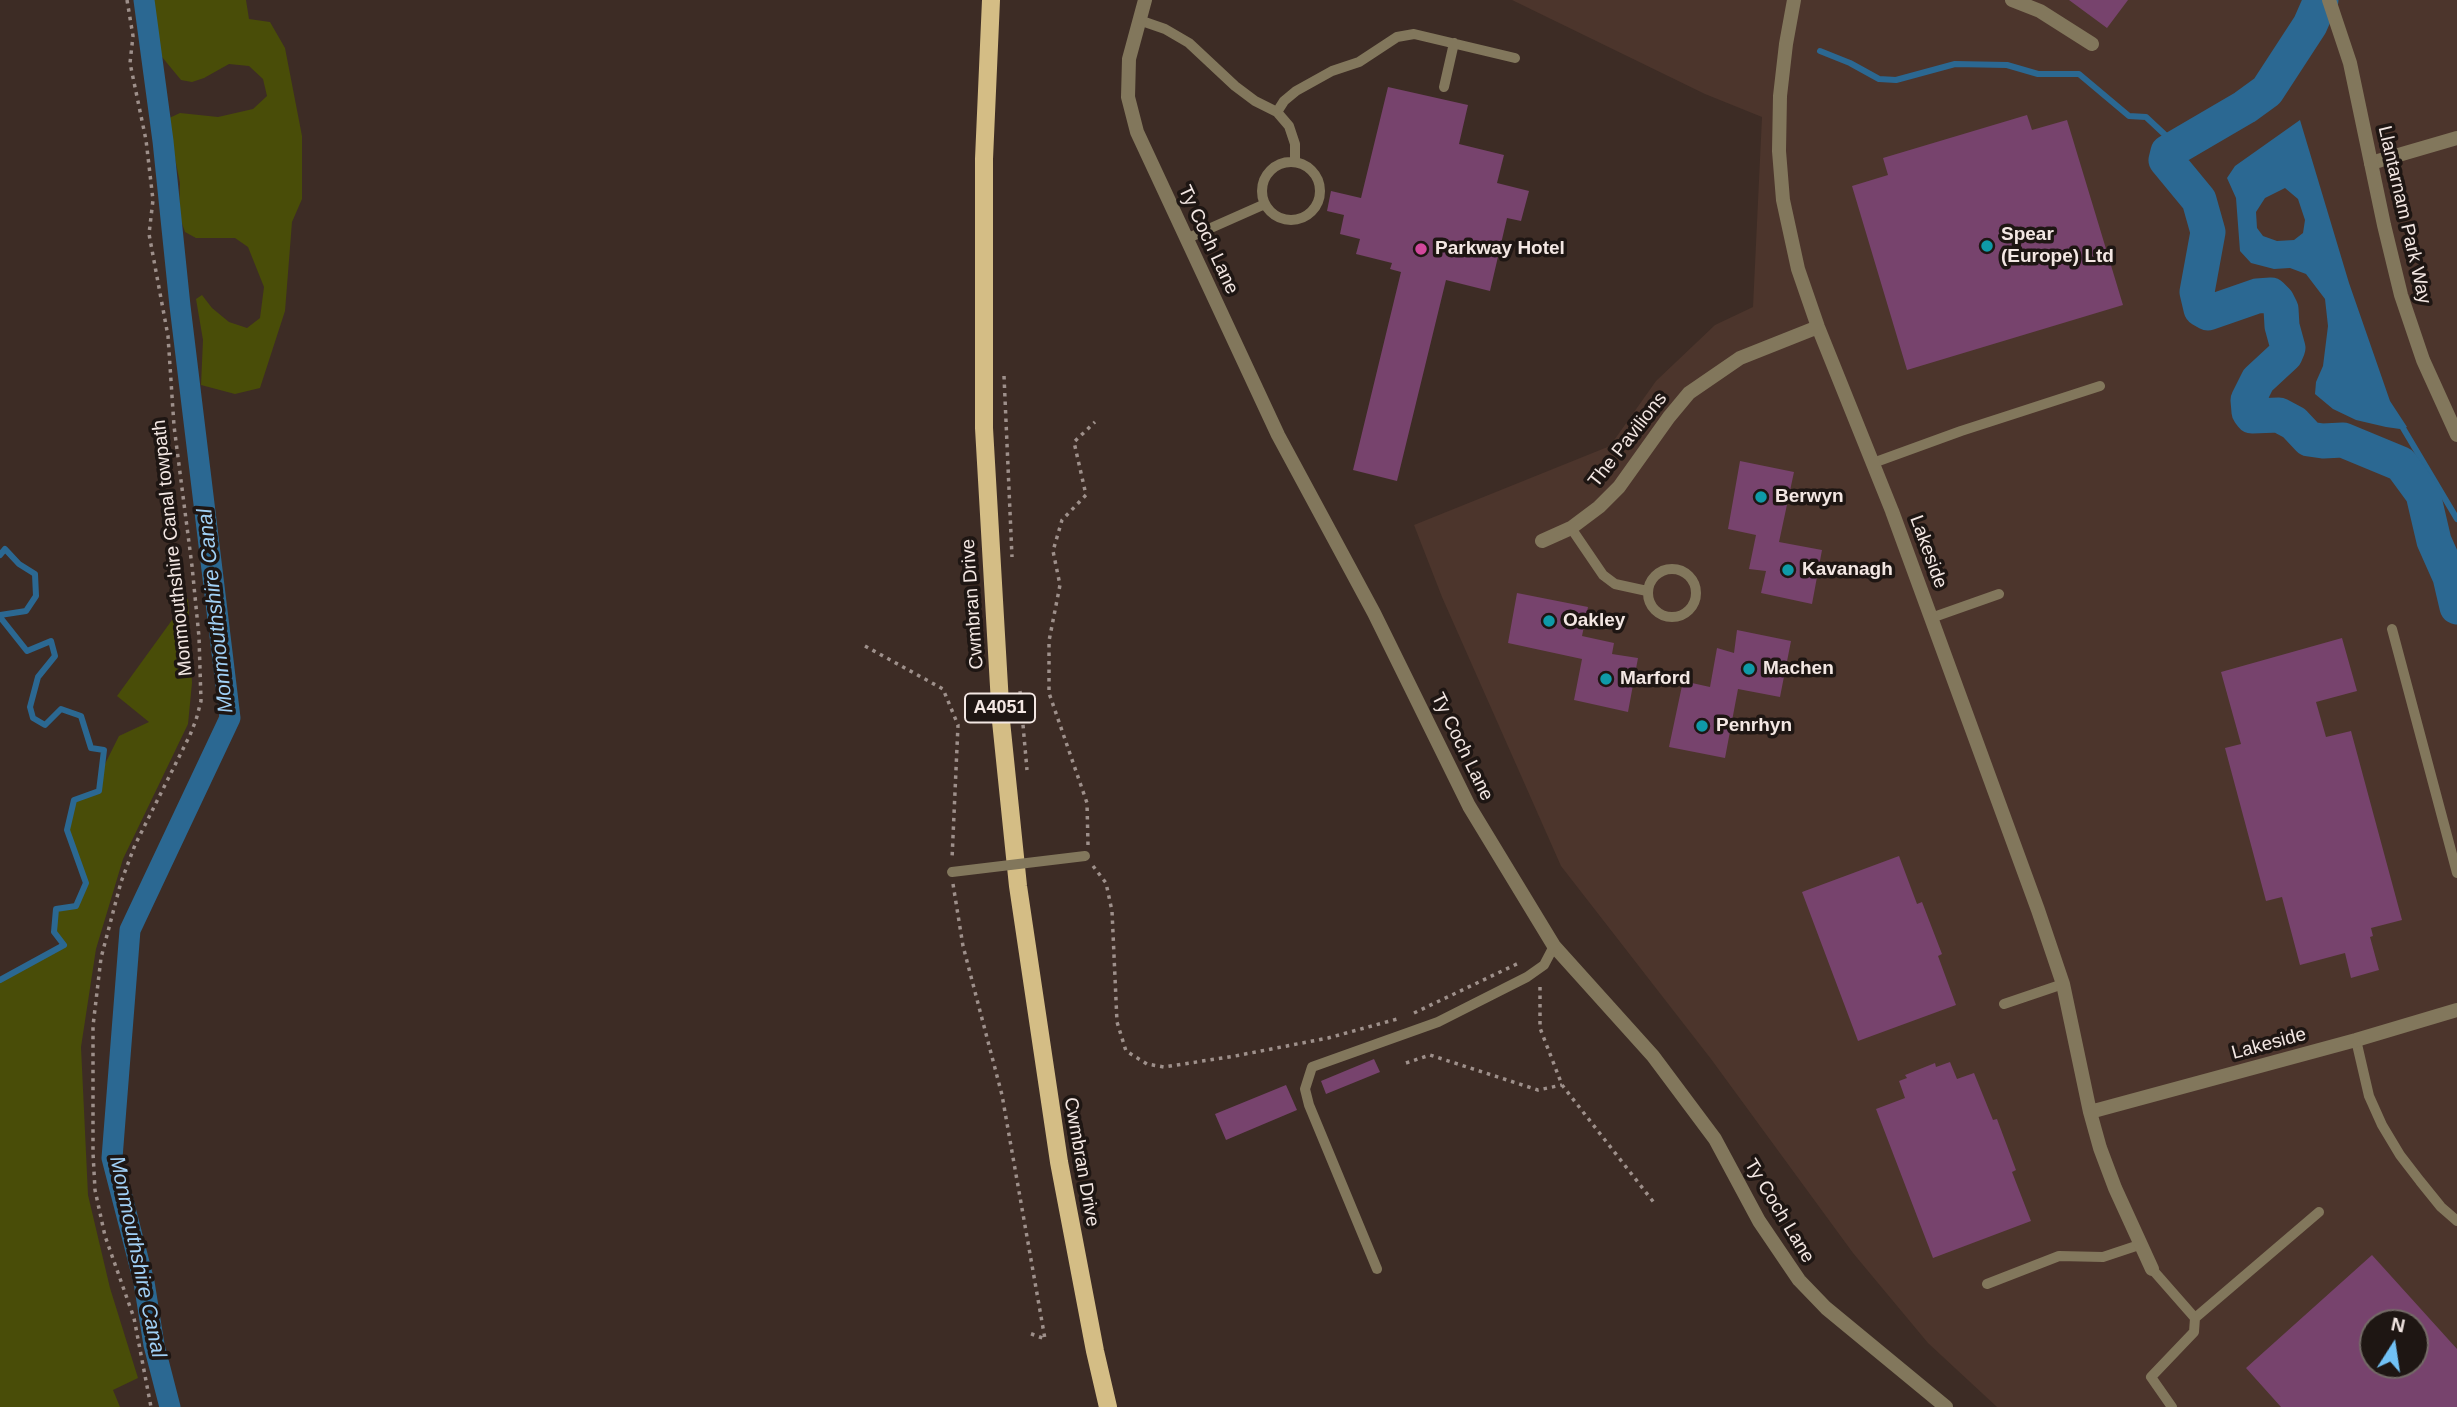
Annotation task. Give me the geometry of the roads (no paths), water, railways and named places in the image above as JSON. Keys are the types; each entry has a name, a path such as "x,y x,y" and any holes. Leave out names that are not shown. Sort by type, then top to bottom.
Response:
{"main road":[{"name":"Cwmbran Drive","path":"991,0 984,159 984,428 1001,721 1018,886 1059,1161 1094,1351 1108,1407"}],"street":[{"name":"Ty Coch Lane","path":"1145,0 1129,59 1128,97 1138,132 1278,435 1374,613 1469,806 1554,946 1653,1056 1715,1139 1759,1221 1798,1280 1826,1308 1945,1407"},
{"name":"Lakeside","path":"1794,0 1780,96 1779,151 1783,200 1798,269 1818,327 1873,463 2038,910 2063,984 2090,1112 2115,1188 2152,1269"},
{"path":"2012,0 2040,11 2092,44"},
{"name":"Llantarnam Park Way","path":"2329,1 2350,63 2401,295 2423,360 2457,435"},
{"path":"2371,163 2457,138"},
{"name":"The Pavilions","path":"1542,541 1571,528 1599,507 1619,487 1669,416 1689,393 1740,358 1818,327"},
{"name":"Lakeside","path":"2090,1112 2457,1010"}],"lane":[{"path":"1139,20 1165,29 1189,43 1235,86 1255,101 1277,112 1289,126 1295,144 1295,162"},
{"path":"1277,112 1284,101 1296,91 1332,71 1360,62 1398,37 1415,34 1515,58"},
{"path":"1444,87 1454,43"},
{"path":"1295,162 1304,164 1317,177 1320,195 1317,204 1308,214 1296,220 1278,217 1265,204 1262,187 1270,170 1277,165 1295,162"},
{"path":"1186,239 1265,204"},
{"path":"1873,463 2100,386"},
{"path":"1571,528 1603,575 1615,584 1647,590"},
{"path":"1672,568 1688,574 1696,590 1692,607 1676,617 1659,614 1652,608 1647,590 1655,574 1672,568"},
{"path":"1931,618 1999,594"},
{"path":"2392,629 2457,873"},
{"path":"952,873 1085,856"},
{"path":"1377,1269 1309,1105 1304,1088 1312,1068 1438,1022 1527,977 1544,965 1554,946"},
{"path":"2004,1004 2063,984"},
{"path":"2356,1040 2369,1096 2382,1125 2420,1181 2441,1207 2457,1221"},
{"path":"2195,1318 2319,1212"},
{"path":"1987,1284 2059,1256 2103,1257 2142,1244"},
{"path":"2152,1269 2195,1318 2194,1332 2151,1377 2172,1407"}],"water":[{"path":"2300,120 2349,283 2390,401 2407,427 2400,429 2356,420 2333,409 2315,394 2316,382 2323,366 2328,326 2325,299 2306,274 2290,268 2274,269 2251,263 2240,251 2236,198 2227,178 2235,166","holes":["2285,188 2298,199 2305,220 2303,233 2294,240 2277,241 2263,236 2257,228 2256,212 2265,198"]}],"waterway":[{"name":"Monmouthshire Canal","path":"144,0 230,718 130,930 112,1158 144,1282 154,1345 170,1407"},
{"path":"2321,0 2310,25 2267,91 2168,152 2166,160 2199,200 2208,232 2197,292 2201,309 2208,313 2257,296 2271,295 2281,309 2288,348 2285,355 2258,380 2248,400 2249,412 2252,416 2279,415 2294,423 2309,439 2343,440 2401,464 2423,494 2434,541 2450,577 2457,607"},
{"path":"1820,51 1879,79 1896,80 1955,64 2007,65 2038,74 2079,74 2129,116 2146,117 2177,146"},
{"path":"2403,428 2457,519"},
{"path":"0,555 5,549 19,564 35,574 36,596 26,611 0,615"},
{"path":"0,617 27,651 51,641 55,656 38,677 30,707 33,718 45,725 61,709 81,716 91,748 104,750 99,791 74,800 67,830 86,883 76,906 56,909 54,932 64,945 0,980"}],"place":[{"name":"Spear (Europe) Ltd","path":"1987,246"},
{"name":"Parkway Hotel","path":"1421,249"},
{"name":"Berwyn","path":"1761,497"},
{"name":"Kavanagh","path":"1788,570"},
{"name":"Oakley","path":"1549,621"},
{"name":"Machen","path":"1749,669"},
{"name":"Marford","path":"1606,679"},
{"name":"Penrhyn","path":"1702,726"}]}
